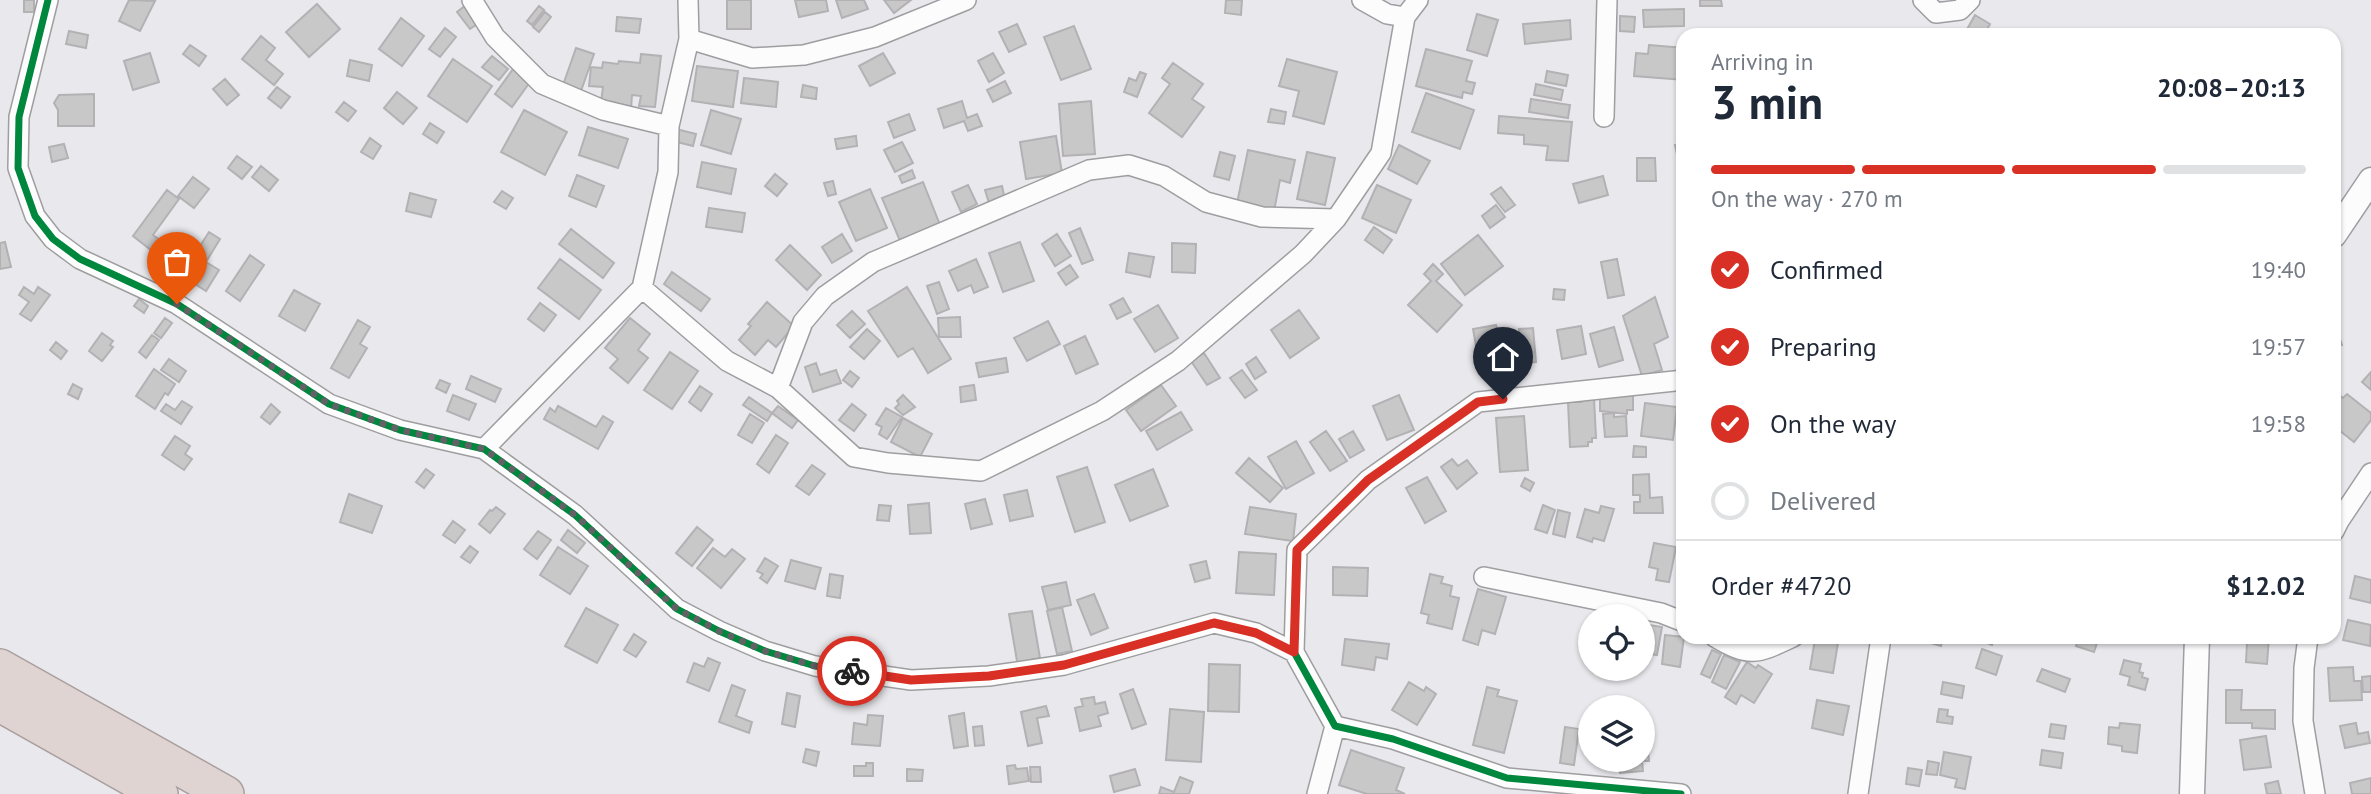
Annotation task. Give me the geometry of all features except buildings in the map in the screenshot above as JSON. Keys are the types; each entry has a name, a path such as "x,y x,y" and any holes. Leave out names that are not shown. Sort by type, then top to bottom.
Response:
{"highway":[{"path":"0,667 226,794"},
{"path":"0,704 160,794"}],"street":[{"path":"48,0 19,117 18,168 35,216 54,239 80,259 177,304 329,404 400,430 484,449 575,515 677,609 719,631 765,651 815,666 911,680 989,676 1064,665 1214,623 1256,633 1294,652"},
{"path":"472,0 495,37 542,84 603,110 668,126"},
{"path":"484,449 642,288 668,172 668,126 689,39 688,0"},
{"path":"689,39 752,58 804,55 875,37 966,0"},
{"path":"1362,0 1387,14 1405,17"},
{"path":"642,288 727,361 778,388 854,457 888,463 981,471 1102,411 1178,361 1303,254 1336,219 1381,153 1405,17 1418,0"},
{"path":"1604,117 1607,0"},
{"path":"1923,0 1936,13 1960,10 1970,0"},
{"path":"778,388 803,322 825,296 873,262 1089,170 1129,165 1164,176 1206,202 1262,218 1336,219"},
{"path":"2341,225 2371,180"},
{"path":"1317,794 1335,726 1294,652 1297,550 1368,480 1478,402 1676,381"},
{"path":"2341,518 2371,473"},
{"path":"1484,577 1661,613 1676,619"},
{"path":"1727,644 1738,650 1762,652 1779,644"},
{"path":"1858,794 1879,644"},
{"path":"2192,794 2197,644"},
{"path":"2307,644 2303,721 2315,794"},
{"path":"1335,726 1394,739 1505,786 1630,788 1681,794"}],"cycle path":[{"path":"48,0 19,117 18,168 35,216 53,239 80,259 177,304 329,404 400,430 484,449 575,515 677,609 719,631 765,651 815,666 911,680 989,676 1064,665 1214,623 1256,633 1294,652 1335,726 1393,739 1507,778 1681,794"}],"way so far":[{"path":"177,304 329,404 400,430 484,449 575,515 677,609 765,651 815,666 852,671"}],"route":[{"path":"852,671 911,680 989,676 1064,665 1214,623 1256,633 1294,652 1297,550 1368,480 1478,402 1503,399"}]}
